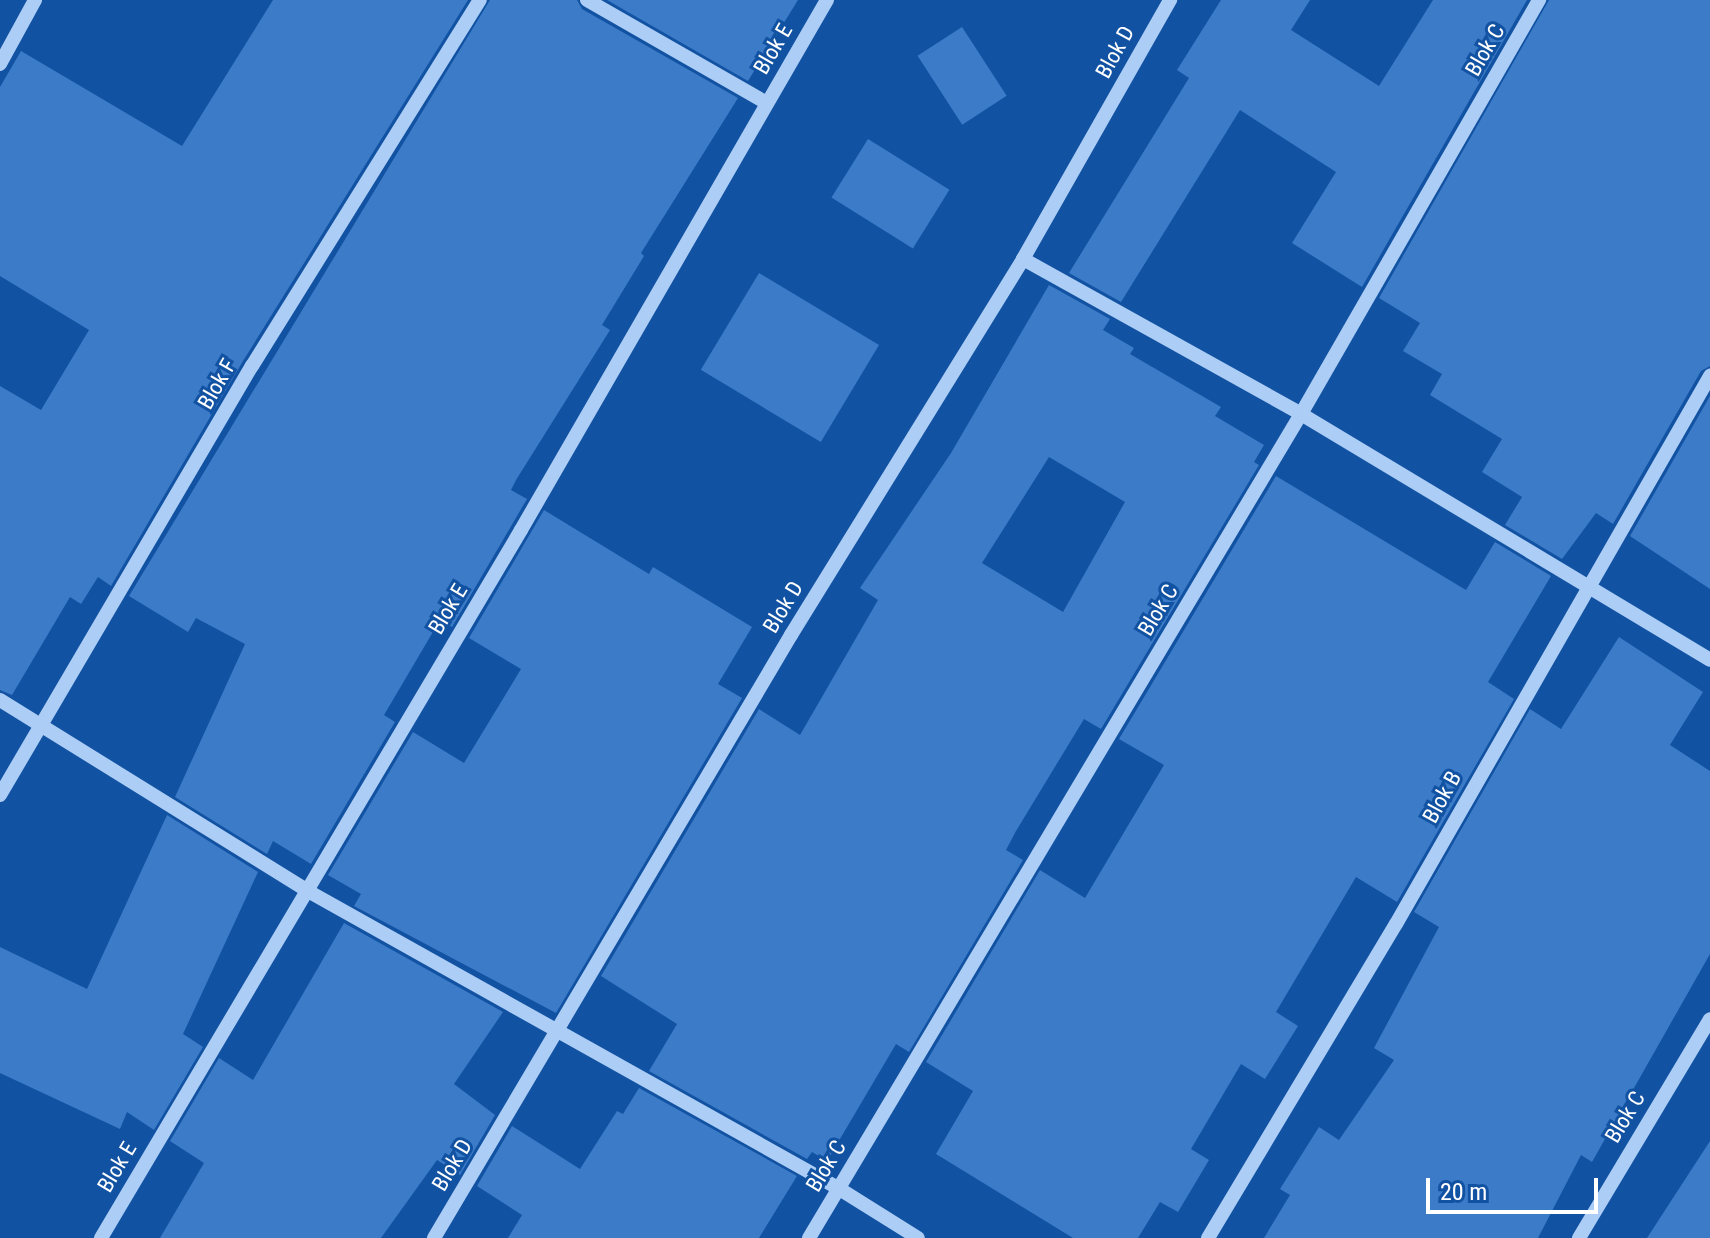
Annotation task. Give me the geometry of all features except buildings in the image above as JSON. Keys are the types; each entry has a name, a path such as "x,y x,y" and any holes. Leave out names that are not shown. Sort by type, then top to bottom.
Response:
{"street":[{"path":"0,64 35,0"},
{"name":"Blok F","path":"0,795 252,366 480,0"},
{"path":"587,0 767,103"},
{"name":"Blok E","path":"101,1238 827,0"},
{"name":"Blok D","path":"434,1238 783,649 1023,259 1170,0"},
{"name":"Blok C","path":"809,1238 1301,414 1539,0"},
{"path":"1023,259 1301,414 1710,660"},
{"name":"Blok B","path":"1208,1238 1396,924 1587,585 1710,376"},
{"path":"0,700 306,890 557,1034 838,1188 918,1238"},
{"name":"Blok C","path":"1579,1238 1710,1019"}]}
